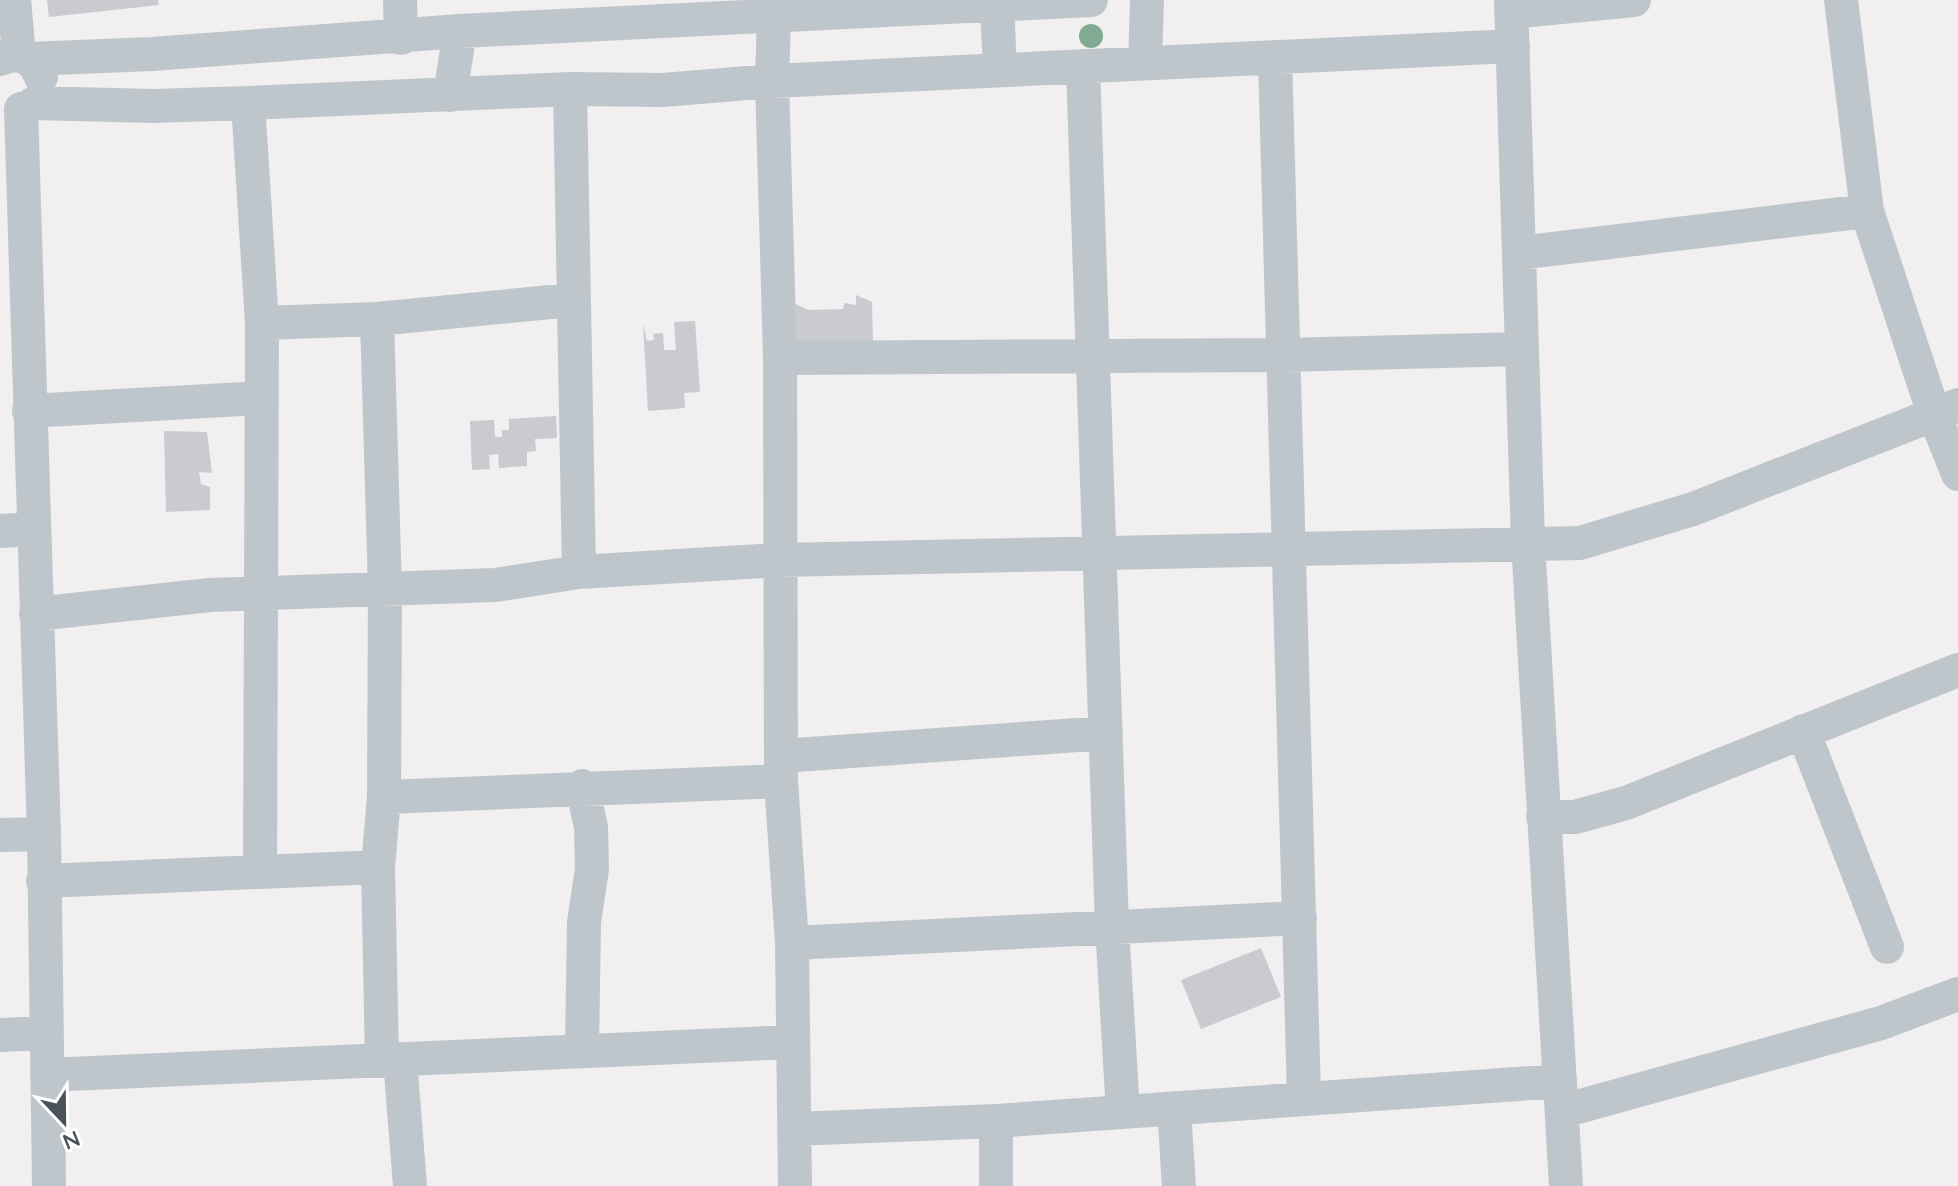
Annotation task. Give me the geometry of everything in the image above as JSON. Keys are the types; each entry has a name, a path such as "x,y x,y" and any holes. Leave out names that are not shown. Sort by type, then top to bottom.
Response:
{"street":[{"path":"10,58 14,0"},
{"path":"400,0 401,38"},
{"path":"10,58 401,38 460,31 1091,0"},
{"path":"1145,63 1147,0"},
{"path":"1566,1186 1528,542 1511,6 1634,0"},
{"path":"1841,0 1867,211 1946,410 1958,474"},
{"path":"979,4 1000,70"},
{"path":"774,17 772,81 780,358 781,768 792,943 795,1186"},
{"path":"450,95 460,31"},
{"path":"12,106 153,106 570,89 663,90 772,81 1513,46"},
{"path":"1275,57 1304,1097"},
{"path":"10,58 42,79 12,106"},
{"path":"1083,66 1112,926 1123,1112"},
{"path":"570,89 571,300 579,572"},
{"path":"248,103 262,323 260,870"},
{"path":"12,106 29,411 16,530 36,614 44,834 49,1186"},
{"path":"1519,253 1867,211"},
{"path":"262,323 377,319 571,300"},
{"path":"377,319 385,589 384,797 378,867 391,1060 410,1186"},
{"path":"780,358 1284,355 1522,349"},
{"path":"29,411 262,398"},
{"path":"36,614 210,595 495,585 579,572 779,560 1580,543 1623,533 1946,410"},
{"path":"1543,817 1575,817 1626,803 1958,670"},
{"path":"1803,731 1887,947"},
{"path":"384,797 582,786 1106,733"},
{"path":"582,786 591,827 592,869 584,922 582,1049"},
{"path":"0,835 44,834"},
{"path":"43,881 378,867"},
{"path":"792,943 1300,918"},
{"path":"794,1129 996,1121 1304,1097 1562,1096 1881,1023 1958,994"},
{"path":"0,1035 46,1033"},
{"path":"47,1075 791,1042"},
{"path":"1174,1109 1179,1186"},
{"path":"996,1121 996,1186"}],"building":[{"path":"47,0 158,0 159,5 49,17"},
{"path":"856,295 872,302 873,344 794,348 793,303 809,310 843,309 844,303 856,305"},
{"path":"695,321 700,392 684,393 685,408 648,411 643,324 647,341 654,340 653,334 663,333 664,350 676,350 674,322"},
{"path":"556,416 557,438 535,439 536,451 527,452 527,466 499,468 498,454 489,455 490,469 472,470 470,421 494,420 495,437 502,437 502,430 509,430 509,419"},
{"path":"164,431 207,432 212,473 199,472 201,484 210,487 210,510 166,512"},
{"path":"1261,948 1281,997 1201,1029 1181,980"}]}
